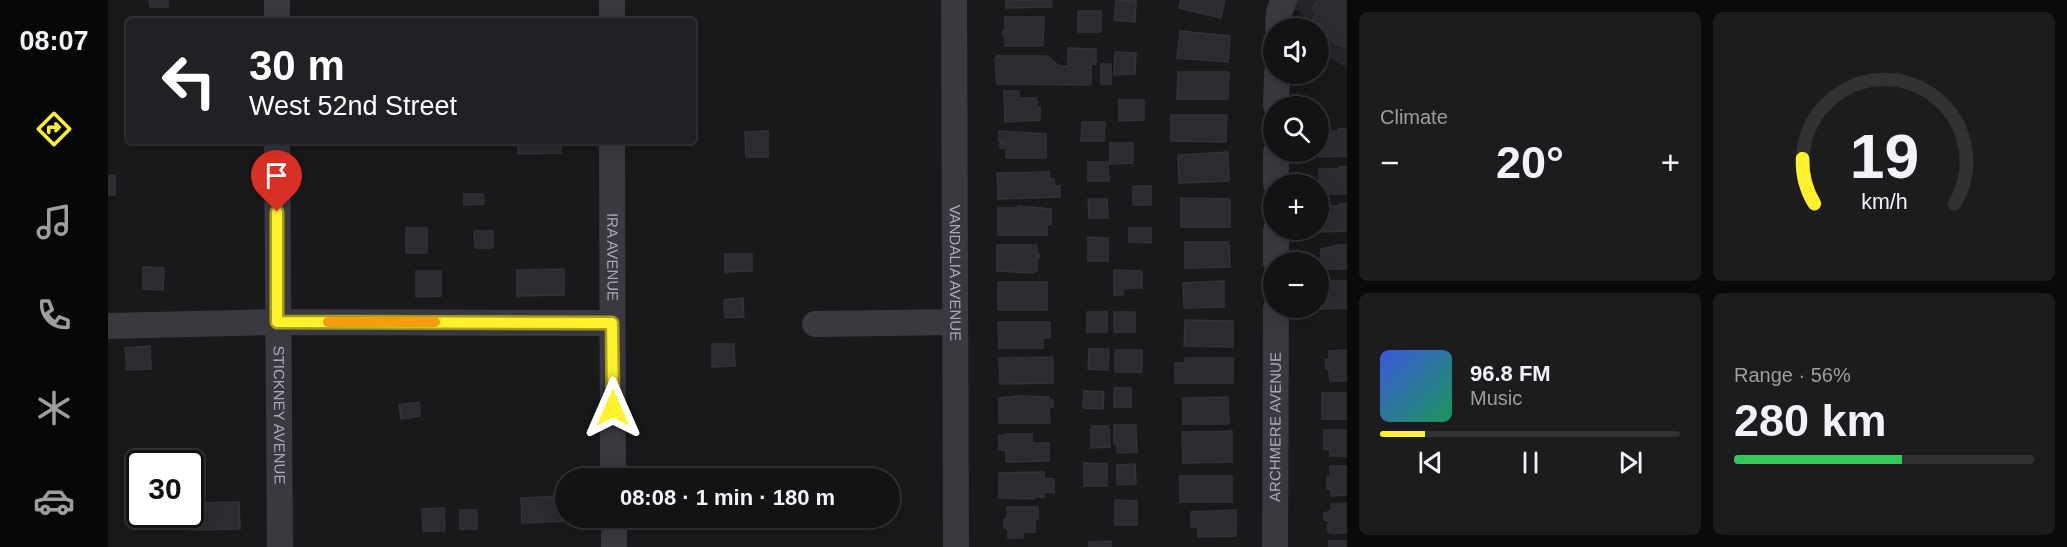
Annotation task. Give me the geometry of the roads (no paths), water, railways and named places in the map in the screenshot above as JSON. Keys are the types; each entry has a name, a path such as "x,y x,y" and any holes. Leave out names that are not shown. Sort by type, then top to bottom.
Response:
{"street":[{"path":"277,0 277,18"},
{"path":"612,0 612,18"},
{"name":"VANDALIA AVENUE","path":"954,0 956,547"},
{"path":"1279,18 1284,0"},
{"name":"STICKNEY AVENUE","path":"277,144 280,547"},
{"name":"IRA AVENUE","path":"612,144 613,468"},
{"name":"ARCHMERE AVENUE","path":"1275,547 1276,318"},
{"path":"108,326 277,322 612,323"},
{"path":"815,324 955,322"},
{"path":"614,528 614,547"}]}
